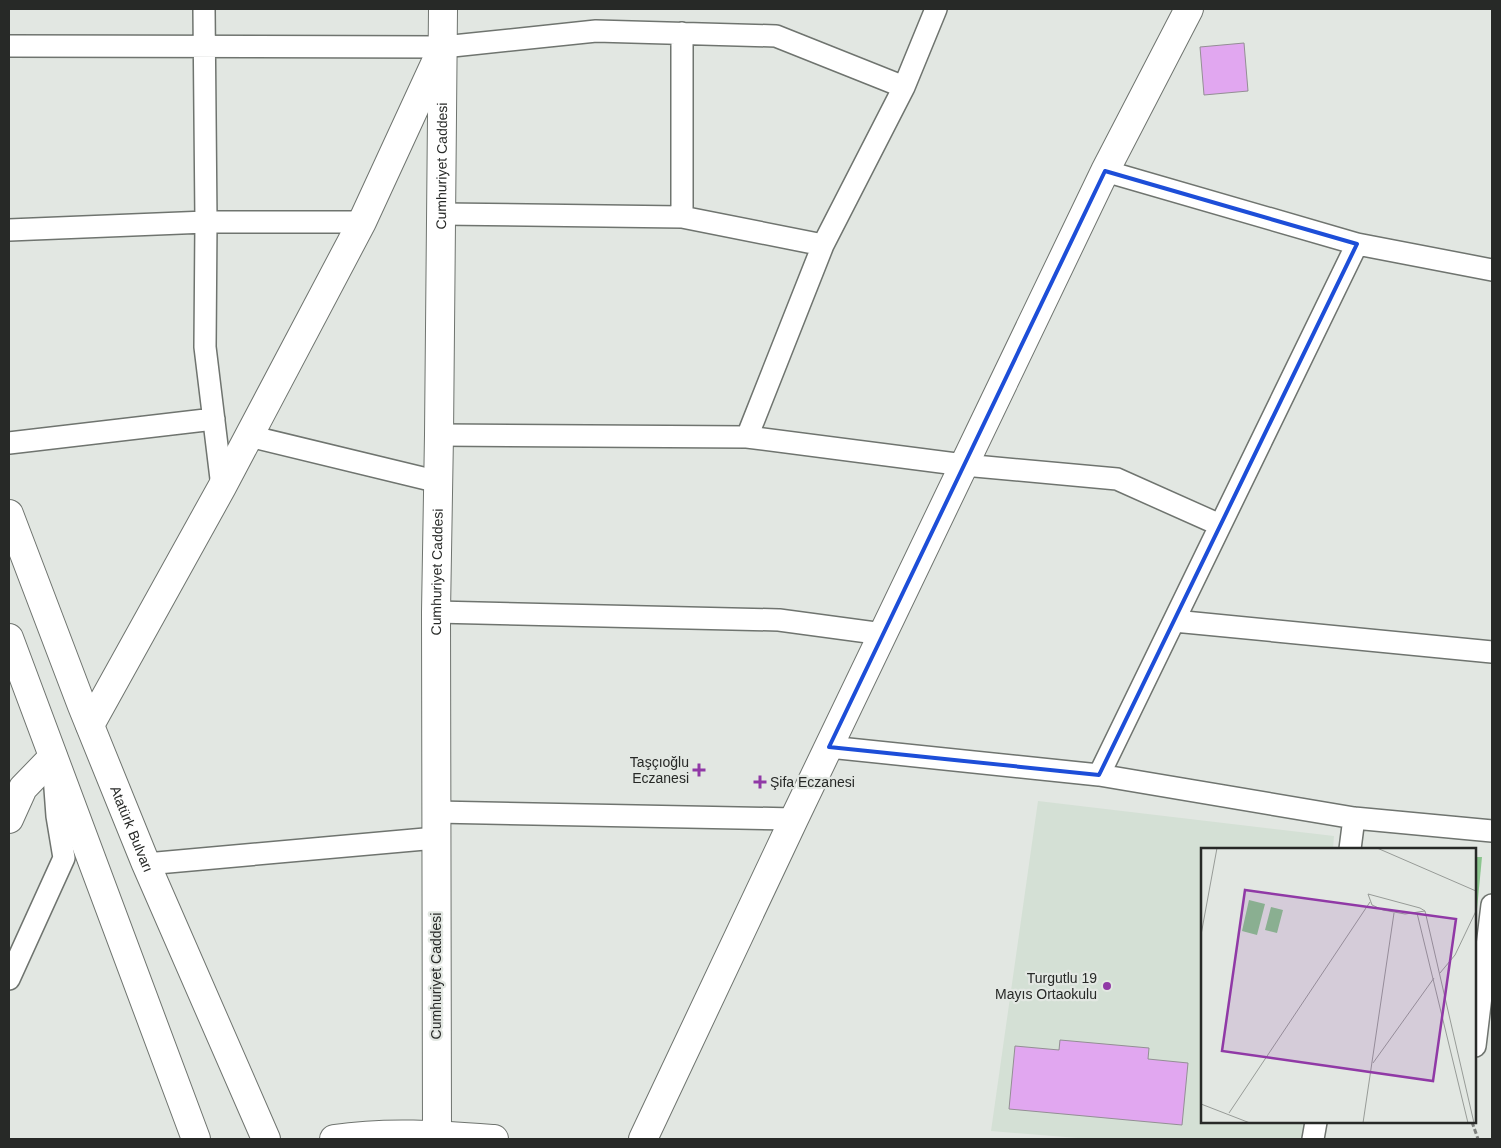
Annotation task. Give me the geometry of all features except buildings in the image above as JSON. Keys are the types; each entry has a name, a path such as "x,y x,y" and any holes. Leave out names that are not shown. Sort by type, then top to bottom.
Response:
{"main road":[{"name":"Cumhuriyet Caddesi","path":"435,1138 436,612 443,9"},
{"path":"643,1139 828,747 1104,171 1189,9"},
{"path":"90,726 222,487 362,222 442,46"},
{"name":"Atatürk Bulvarı","path":"9,514 90,726 146,864 266,1139"},
{"path":"9,638 196,1139"},
{"path":"9,820 23,788 53,757"},
{"path":"334,1139 390,1134 435,1138 494,1139"}],"street":[{"path":"204,9 205,347 222,487"},
{"path":"748,438 823,245 904,87 936,9"},
{"path":"9,46 442,46 596,31 776,36 904,87"},
{"path":"682,33 682,217"},
{"path":"1104,171 1358,244 1492,270"},
{"path":"441,214 682,217 823,245"},
{"path":"9,230 206,222 362,222"},
{"path":"1098,775 1358,244"},
{"path":"9,443 214,419"},
{"path":"439,435 748,438 964,465 1117,479 1220,525"},
{"path":"249,436 438,482"},
{"path":"436,612 779,620 883,634"},
{"path":"1174,621 1492,652"},
{"path":"828,747 1098,775 1354,818 1492,831"},
{"path":"9,980 64,858 57,816 53,757"},
{"path":"1350,848 1354,818"},
{"path":"146,864 436,825 794,819"},
{"path":"1476,1038 1492,904"},
{"path":"1314,1139 1316,1123"}],"path":[{"path":"1472,1123 1478,1139"}],"highlighted area":[{"path":"1105,171 1357,244 1099,775 829,747"}],"shaded area":[{"name":"Turgutlu 19 Mayıs Ortaokulu","path":"1038,801 1334,836 1333,848 1201,848 1201,1123 1304,1123 1302,1139 1090,1139 991,1131"}],"green space":[{"path":"1476,857 1482,857 1476,920"}],"place":[{"name":"Taşçıoğlu Eczanesi","path":"699,770"},
{"name":"Şifa Eczanesi","path":"760,782"},
{"name":"Turgutlu 19 Mayıs Ortaokulu","path":"1107,986"}]}
